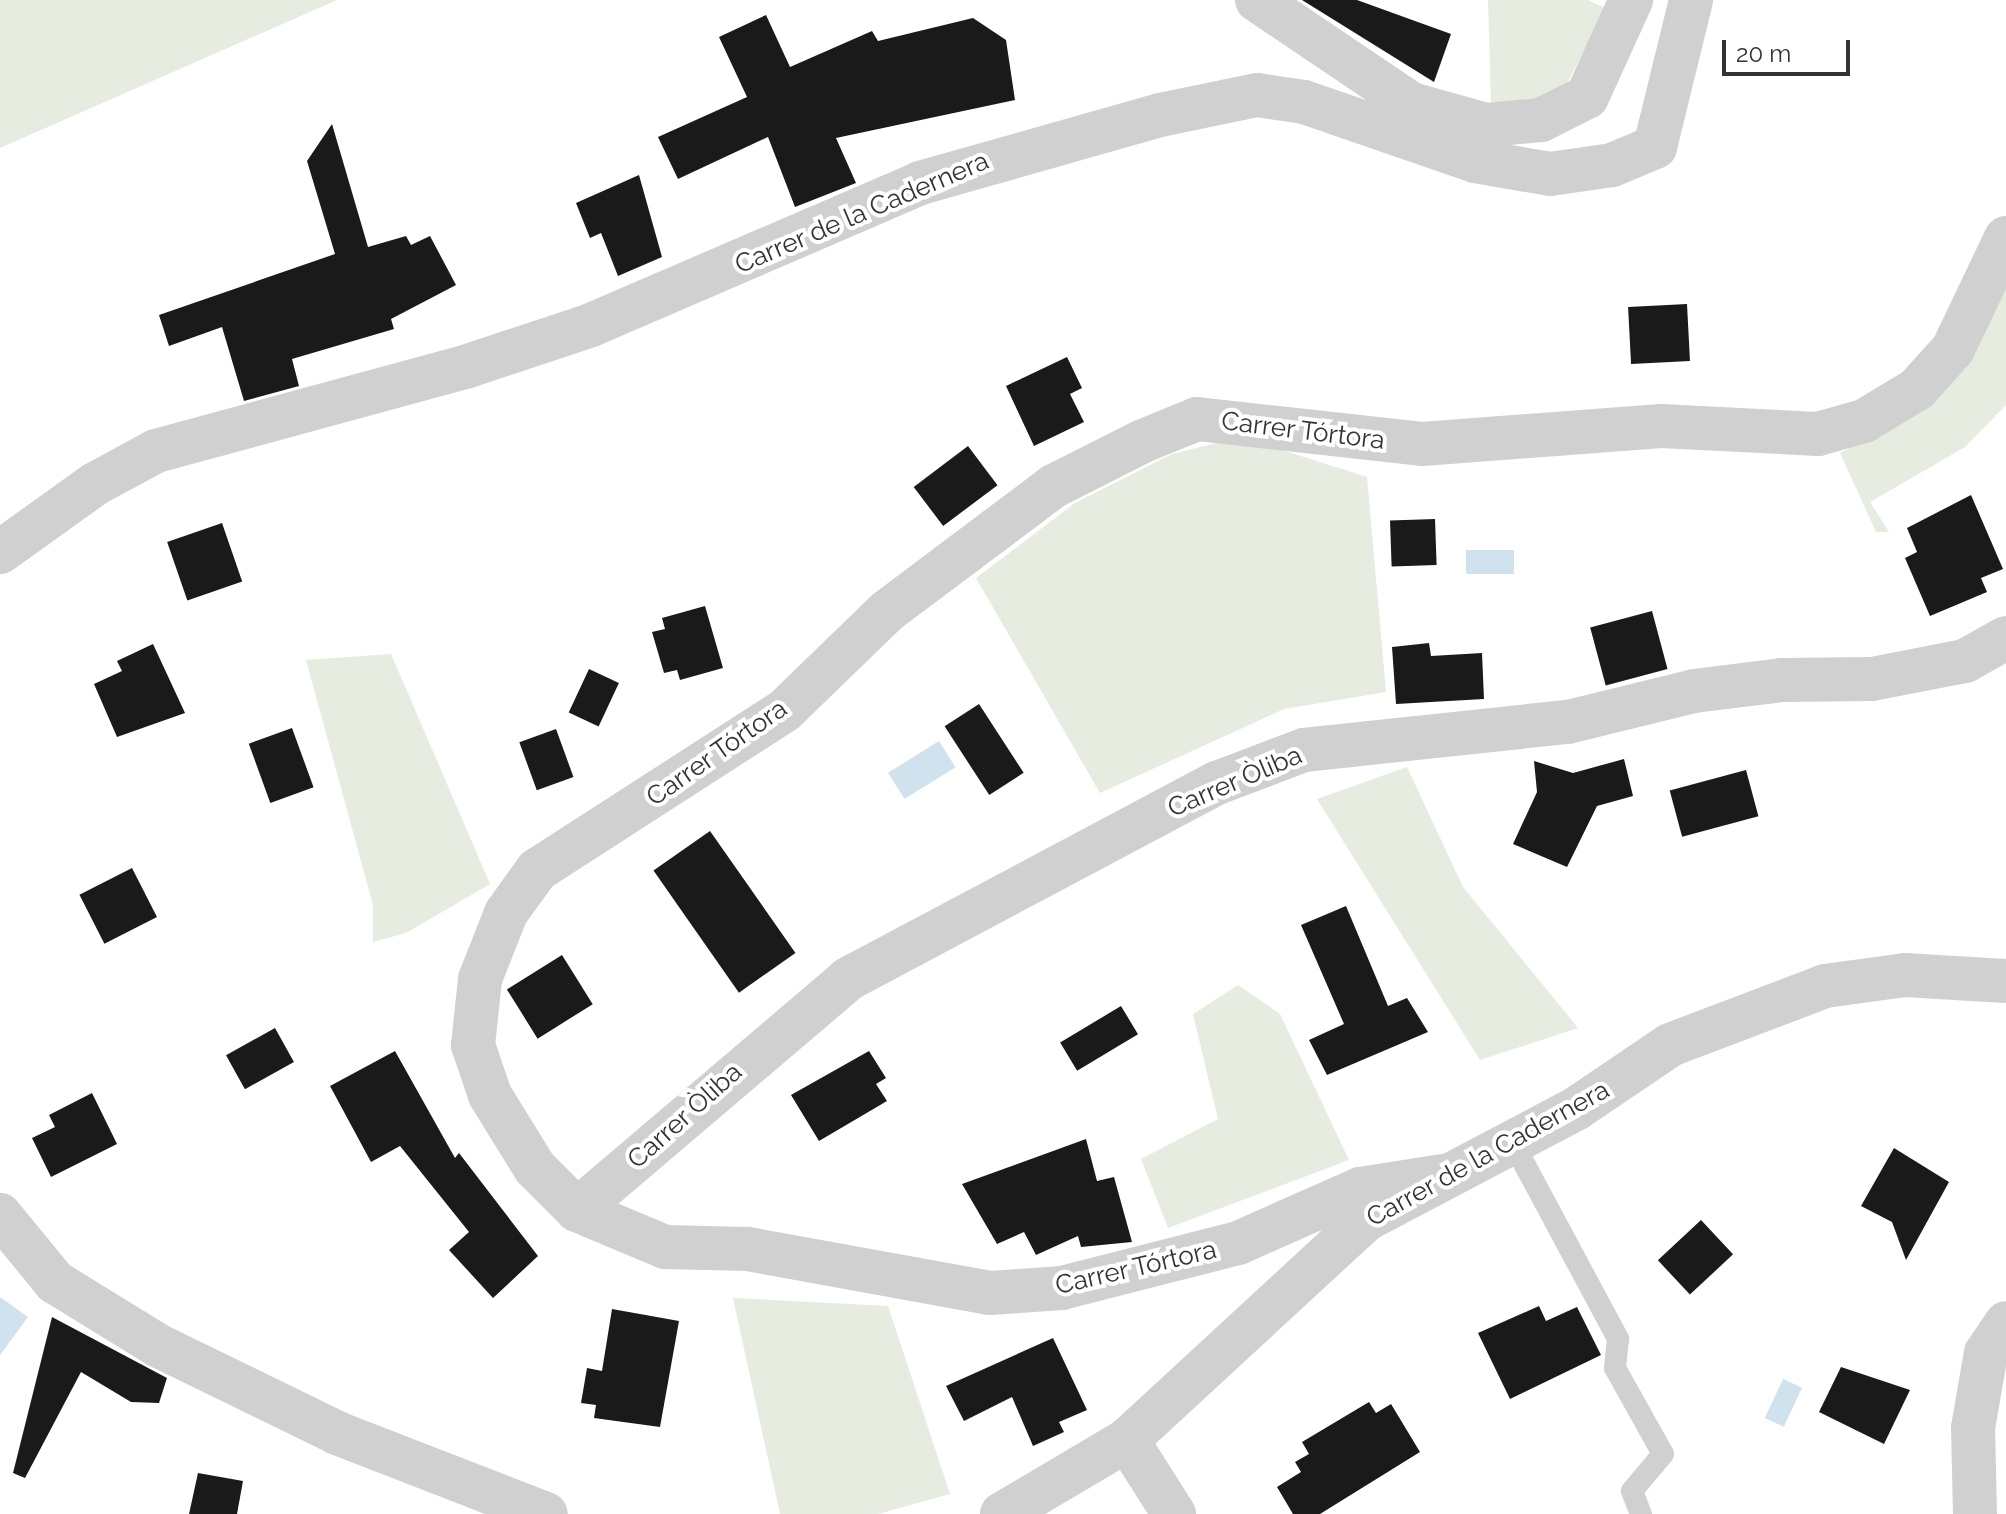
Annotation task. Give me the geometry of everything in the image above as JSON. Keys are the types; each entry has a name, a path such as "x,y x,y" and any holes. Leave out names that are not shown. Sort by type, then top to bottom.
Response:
{"street":[{"path":"1257,0 1411,104 1486,125 1541,120 1587,97 1631,0"},
{"name":"Carrer de la Cadernera","path":"0,552 95,484 156,451 521,349 688,285 920,183 1160,115 1257,95 1304,102 1475,161 1550,174 1612,165 1655,147 1691,0"},
{"name":"Carrer Tórtora","path":"1443,1176 1360,1189 1238,1243 1143,1271 1062,1288 990,1293 747,1249 665,1247 577,1210 535,1168 490,1095 473,1045 480,979 506,913 537,870 773,719 886,612 1054,486 1197,419 1422,444 1661,426 1818,434 1864,421 1917,389 1953,349 2006,238"},
{"name":"Carrer Òliba","path":"577,1210 848,979 1217,783 1304,750 1568,722 1767,682 1872,679 1965,661 2006,638"},
{"name":"Carrer de la Cadernera","path":"1002,1514 1127,1440 1365,1220 1443,1176 1577,1108 1670,1045 1825,986 1905,975 2006,981"},
{"path":"0,1215 55,1282 159,1346 337,1433 546,1514"},
{"path":"1975,1514 1973,1428 1986,1353 2006,1323"},
{"path":"1127,1440 1174,1514"}],"lane":[{"path":"1512,1141 1618,1339 1615,1368 1663,1454 1632,1491 1641,1514"}],"shaded area":[{"path":"0,0 337,0 0,148"},
{"path":"1488,0 1588,0 1607,9 1560,96 1491,104"},
{"path":"2006,262 2006,405 1965,447 1870,502 1889,532 1876,532 1840,453 1878,432"},
{"path":"1241,437 1367,477 1386,692 1284,709 1100,793 976,578 1075,503 1172,454"},
{"path":"391,654 490,884 406,933 373,942 373,905 306,660"},
{"path":"1407,767 1463,887 1578,1028 1480,1060 1317,799"},
{"path":"1238,985 1280,1014 1349,1160 1168,1228 1141,1159 1218,1119 1193,1014"},
{"path":"733,1298 888,1306 950,1494 878,1514 780,1514"}],"water":[{"path":"1466,550 1514,550 1514,574 1466,574"},
{"path":"939,741 955,767 905,799 888,773"},
{"path":"0,1297 28,1317 0,1355"},
{"path":"1783,1379 1802,1388 1784,1427 1765,1418"}],"building":[{"path":"1302,0 1357,0 1451,34 1434,82"},
{"path":"766,15 790,67 872,31 878,41 973,18 1006,40 1015,100 836,138 856,183 795,207 768,137 678,179 658,137 747,97 719,37"},
{"path":"332,124 368,247 406,236 411,245 430,236 456,285 391,319 394,329 292,359 299,386 244,401 222,327 169,346 159,315 335,254 307,161"},
{"path":"639,175 662,257 618,276 601,233 590,238 576,203"},
{"path":"1687,304 1690,361 1631,364 1628,307"},
{"path":"1067,357 1082,388 1070,394 1084,422 1034,446 1006,386"},
{"path":"968,446 997,485 943,526 914,487"},
{"path":"1971,495 2003,569 1981,578 1987,592 1930,616 1905,558 1917,552 1907,528"},
{"path":"1435,519 1437,565 1392,567 1390,521"},
{"path":"222,523 242,582 187,601 167,542"},
{"path":"705,606 723,668 680,680 677,670 664,673 652,632 665,629 662,618"},
{"path":"1652,611 1668,669 1606,686 1590,628"},
{"path":"1429,643 1431,656 1482,653 1484,699 1396,704 1392,647"},
{"path":"153,644 185,713 117,737 94,684 122,671 117,661"},
{"path":"589,669 619,683 599,726 569,713"},
{"path":"979,704 1024,773 989,795 945,726"},
{"path":"292,728 314,787 270,803 249,744"},
{"path":"556,729 573,777 537,790 519,742"},
{"path":"1624,759 1633,796 1597,806 1567,867 1513,844 1537,792 1534,761 1573,773"},
{"path":"1746,770 1758,816 1682,837 1670,790"},
{"path":"710,831 795,953 739,993 653,871"},
{"path":"132,868 157,917 104,944 79,895"},
{"path":"1346,906 1388,1006 1407,998 1428,1032 1327,1075 1309,1040 1344,1024 1301,925"},
{"path":"562,955 593,1004 538,1039 507,989"},
{"path":"1121,1006 1138,1034 1077,1071 1060,1043"},
{"path":"275,1028 294,1062 245,1089 226,1055"},
{"path":"395,1051 455,1158 459,1153 538,1256 493,1298 449,1250 469,1232 400,1146 371,1162 330,1086"},
{"path":"869,1051 886,1078 876,1084 887,1101 819,1141 791,1095"},
{"path":"92,1093 117,1144 51,1177 32,1138 55,1127 49,1115"},
{"path":"1086,1139 1097,1181 1114,1177 1132,1242 1081,1247 1078,1236 1036,1255 1024,1232 997,1244 962,1184"},
{"path":"1894,1148 1949,1182 1906,1260 1892,1222 1861,1206"},
{"path":"1701,1220 1733,1254 1690,1295 1658,1260"},
{"path":"1539,1306 1546,1321 1577,1307 1601,1355 1510,1399 1478,1333"},
{"path":"612,1309 679,1321 660,1427 594,1418 596,1405 581,1403 587,1368 602,1371"},
{"path":"52,1317 167,1378 159,1403 131,1402 81,1372 25,1478 13,1473"},
{"path":"1053,1338 1087,1410 1059,1422 1064,1432 1033,1446 1012,1397 964,1421 946,1386"},
{"path":"1841,1367 1910,1390 1884,1444 1819,1412"},
{"path":"1369,1402 1376,1413 1391,1404 1420,1452 1320,1514 1293,1514 1277,1487 1301,1472 1295,1462 1309,1454 1302,1442"},
{"path":"198,1473 243,1481 237,1514 189,1514"}]}
